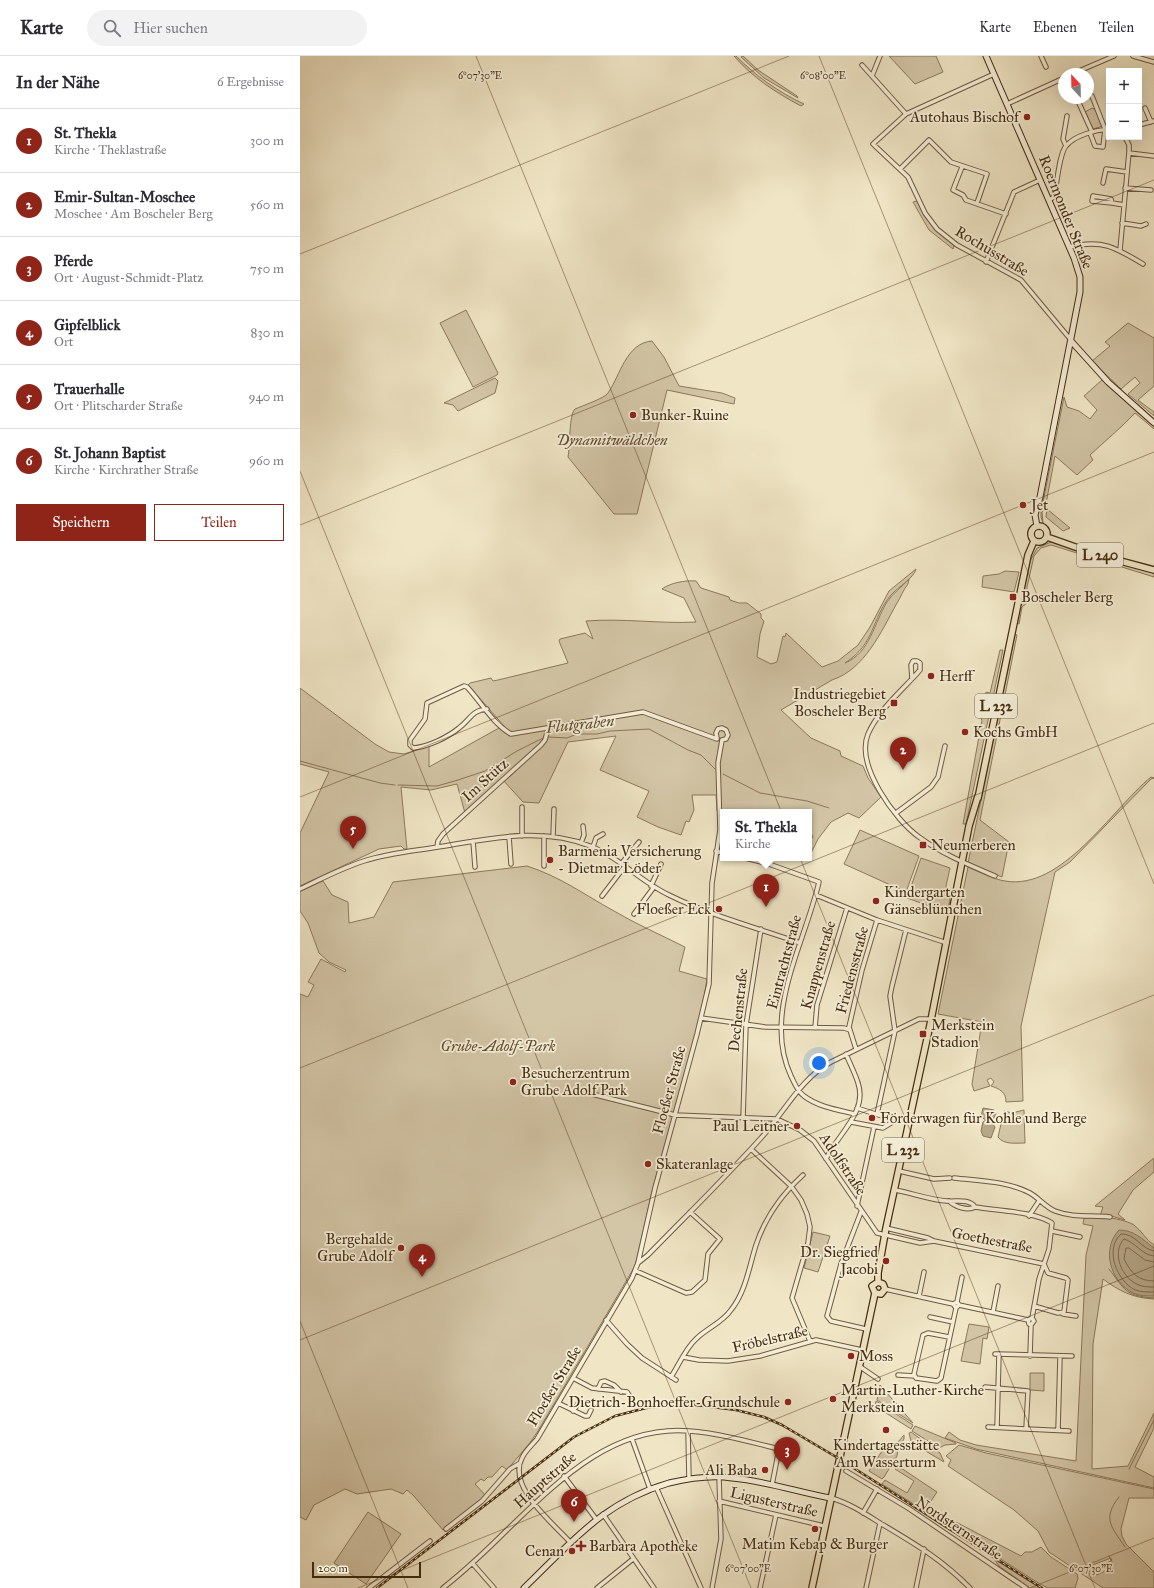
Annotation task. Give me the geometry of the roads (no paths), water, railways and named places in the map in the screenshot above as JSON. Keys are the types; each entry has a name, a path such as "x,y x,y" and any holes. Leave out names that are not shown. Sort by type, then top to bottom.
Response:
{"main road":[{"name":"Roermonder Straße","path":"986,56 1069,247 1077,268 1081,286 1040,497 1035,515 1037,526"},
{"path":"1071,341 1108,382 1154,423"},
{"path":"1037,526 1044,528 1047,532 1046,537 1041,542 1034,541 1030,533 1032,529 1037,526"},
{"name":"L 240","path":"1046,537 1098,555 1154,570"},
{"name":"L 232","path":"812,1588 874,1293 872,1286 878,1282 878,1273 886,1228 933,1012 969,826 978,796 1028,554 1034,541"},
{"path":"874,1293 881,1294 885,1289 883,1284 878,1282"},
{"path":"524,1588 570,1542 596,1519 630,1497 656,1487 690,1479 719,1477 772,1485 830,1498"}],"street":[{"path":"872,76 880,56"},
{"path":"1041,56 1046,66"},
{"path":"1086,68 1114,56"},
{"path":"1133,56 1154,62"},
{"path":"862,65 906,114 994,74"},
{"path":"1006,104 1058,81"},
{"path":"1079,104 1095,146 1103,147 1106,129 1094,101"},
{"path":"1142,124 1152,122 1145,108"},
{"name":"Rochusstraße","path":"906,114 873,144 886,158 908,177 925,213 937,229 957,245 1021,280 1071,341"},
{"path":"1066,146 1063,142 1067,116"},
{"path":"1049,200 1054,197 1066,146 1074,140 1106,129"},
{"path":"900,169 929,140 951,162 962,167 967,166 986,174 977,203"},
{"path":"1120,250 1129,153 1127,140"},
{"path":"1129,153 1154,156"},
{"path":"962,167 953,190 963,195 966,200 1006,214"},
{"path":"1103,183 1106,169 1127,172"},
{"path":"986,262 1014,192 1040,180"},
{"path":"1125,188 1151,190"},
{"path":"1112,203 1111,199 1093,196 1092,198 1092,201 1124,205"},
{"path":"1122,223 1140,226 1146,224"},
{"path":"1069,247 1094,243 1107,245 1120,250 1143,264"},
{"path":"912,679 911,665 913,661 917,661 920,663 921,667 912,679 875,721 868,734 865,747 866,763 872,778 906,826 920,838 963,863 995,876"},
{"path":"487,709 474,712 458,729 427,744 413,748 410,745 410,740 425,719 427,703 464,686 467,686 487,709 501,726 512,734 643,712 722,740"},
{"name":"Floeßer Straße","path":"520,1463 558,1403 636,1271 645,1227 709,984 710,912 716,851 720,830 718,768 722,740 728,735 726,730 723,728 717,730 717,738"},
{"name":"Im Stütz","path":"437,847 438,841 443,834 545,740 548,729"},
{"path":"896,813 932,787 938,777 945,746"},
{"path":"522,807 522,836"},
{"path":"553,837 554,809"},
{"path":"581,843 584,835 583,826"},
{"path":"593,847 596,838 603,834"},
{"path":"300,889 364,861 390,854 473,841 522,836 544,836 581,843 593,847 623,865 652,886 670,896 710,912 800,943"},
{"path":"544,836 544,866"},
{"path":"509,837 511,864"},
{"path":"473,841 475,867"},
{"path":"602,896 639,842"},
{"path":"716,851 720,852"},
{"path":"757,861 819,882 816,895 877,920 946,943"},
{"path":"634,914 652,886 661,864"},
{"name":"Eintrachtstraße","path":"798,1091 787,1067 783,1052 781,1028 786,992 816,895"},
{"name":"Knappenstraße","path":"814,1028 817,1005 847,908"},
{"name":"Friedensstraße","path":"856,1049 850,1030 862,970 877,920"},
{"name":"Dechenstraße","path":"743,1118 746,1025 761,930"},
{"path":"877,1114 895,1031 891,1007 891,991 906,930"},
{"path":"701,1018 746,1025 781,1028 844,1028 850,1030"},
{"path":"638,1263 751,1149 777,1119 798,1091 818,1070 846,1054 919,1019 931,1019"},
{"path":"826,1159 832,1146 851,1122 858,1108 860,1090 846,1054"},
{"path":"798,1091 805,1098 821,1105 855,1114"},
{"name":"Adolfstraße","path":"592,1094 675,1115 777,1119 808,1135 877,1233 885,1236"},
{"path":"851,1122 874,1127 887,1127 891,1123 888,1118 858,1108"},
{"path":"857,1206 874,1127"},
{"path":"751,1149 791,1186 801,1200 810,1227 808,1243 792,1298 810,1341"},
{"path":"899,1171 934,1179 950,1178"},
{"path":"671,1377 695,1339 723,1319 732,1310 746,1282 757,1243 765,1223 791,1186 803,1175"},
{"path":"954,1178 1010,1185 1030,1194 1054,1210 1066,1214 1080,1217 1110,1217"},
{"path":"895,1190 949,1201 963,1201 972,1203 976,1207"},
{"path":"1029,1216 1039,1200"},
{"path":"949,1201 955,1206 964,1208 976,1207 1029,1216 1052,1223 1052,1231 1029,1324 1031,1325 1030,1356"},
{"path":"636,1271 686,1294 692,1292 705,1280 708,1254 720,1239 690,1212"},
{"path":"861,1212 841,1264 827,1316 831,1321 866,1329"},
{"name":"Goethestraße","path":"886,1228 928,1238 934,1242"},
{"path":"1052,1231 1080,1237"},
{"name":"Goethestraße","path":"885,1236 920,1244 934,1242 1044,1264"},
{"path":"1044,1264 1048,1273 1066,1278 1068,1280 1063,1314"},
{"path":"919,1296 924,1272"},
{"path":"898,1375 915,1376 924,1380 939,1381 962,1277"},
{"path":"993,1312 998,1286"},
{"path":"885,1289 956,1305 1030,1319"},
{"path":"1034,1306 1076,1316"},
{"path":"930,1317 953,1322"},
{"path":"606,1320 630,1347 654,1367 676,1380"},
{"path":"915,1376 923,1336 928,1333 949,1337"},
{"name":"Fröbelstraße","path":"683,1357 699,1360 728,1361 760,1356 810,1341 826,1342 862,1350"},
{"path":"995,1354 1060,1357 1072,1356"},
{"path":"997,1427 1000,1354"},
{"path":"1058,1430 1060,1357"},
{"path":"859,1366 878,1379"},
{"path":"573,1378 587,1386 629,1394 634,1402"},
{"path":"598,1389 605,1381 614,1385 621,1392"},
{"path":"985,1387 1028,1391 1026,1429"},
{"path":"573,1411 580,1401"},
{"path":"558,1403 587,1417 591,1410"},
{"path":"988,1427 1069,1431"},
{"path":"688,1431 690,1479"},
{"name":"Hauptstraße","path":"443,1588 472,1564 564,1476 598,1453 632,1439 646,1435 688,1431 766,1446 777,1450 778,1454 772,1485"},
{"path":"632,1439 650,1489"},
{"path":"520,1463 518,1471 520,1482 535,1504 570,1542"},
{"path":"446,1529 482,1501 510,1469 520,1463"},
{"name":"Nordsternstraße","path":"846,1471 877,1489 1026,1588"},
{"path":"564,1476 596,1519"},
{"path":"712,1588 722,1539 719,1477"},
{"path":"656,1487 701,1588"},
{"path":"863,1512 877,1489"},
{"path":"830,1498 863,1512 924,1549 937,1558 970,1588"},
{"name":"Ligusterstraße","path":"719,1501 824,1526"},
{"path":"603,1514 632,1559 654,1588"},
{"path":"760,1588 776,1515"},
{"path":"866,1588 880,1523"},
{"path":"369,1588 430,1541"},
{"path":"916,1588 924,1549"},
{"path":"597,1588 632,1559"},
{"path":"472,1564 494,1588"},
{"path":"602,1584 606,1588"}],"water":[{"path":"983,1108 994,1110 996,1113 992,1123 995,1127 991,1138 983,1136 981,1131 983,1122 986,1120 981,1117"},
{"path":"1119,1230 1134,1233 1154,1248 1154,1296 1133,1293 1125,1288 1114,1273 1109,1255 1110,1246 1113,1238"}],"waterway":[{"name":"Flutgraben","path":"548,737 567,738 577,734 597,734 610,731 649,729 688,750 701,755 715,769"},
{"name":"Flutgraben","path":"398,785 437,786 458,780 485,771 517,751 545,737"},
{"name":"Flutgraben","path":"300,761 380,783 395,785"},
{"name":"Flutgraben","path":"723,774 760,793 807,801 829,808"},
{"path":"1109,1269 1127,1291 1137,1296 1154,1298"},
{"path":"1129,1469 1154,1420"},
{"path":"1119,1497 1111,1511 1110,1522 1112,1528 1125,1547"},
{"path":"1085,1572 1111,1561 1109,1556"}],"railway":[{"path":"377,1588 574,1437 615,1416 646,1408 688,1404 736,1410 764,1417 782,1425 838,1458 1042,1588"}],"place":[{"name":"Autohaus Bischof","path":"1027,117"},
{"name":"Bunker-Ruine","path":"633,415"},
{"name":"Jet","path":"1023,505"},
{"name":"Boscheler Berg","path":"1013,597"},
{"name":"Herff","path":"931,676"},
{"name":"Industriegebiet Boscheler Berg","path":"894,703"},
{"name":"Kochs GmbH","path":"965,732"},
{"name":"Emir-Sultan-Moschee","path":"903,770"},
{"name":"Neumerberen","path":"923,845"},
{"name":"Trauerhalle","path":"353,849"},
{"name":"Barmenia Versicherung - Dietmar Löder","path":"550,860"},
{"name":"Kindergarten Gänseblümchen","path":"876,901"},
{"name":"St. Thekla","path":"766,907"},
{"name":"Floeßer Eck","path":"719,909"},
{"name":"Merkstein Stadion","path":"923,1034"},
{"name":"Besucherzentrum Grube Adolf Park","path":"513,1082"},
{"name":"Förderwagen für Kohle und Berge","path":"872,1118"},
{"name":"Paul Leitner","path":"797,1126"},
{"name":"Skateranlage","path":"648,1164"},
{"name":"Bergehalde Grube Adolf","path":"401,1248"},
{"name":"Dr. Siegfried Jacobi","path":"886,1261"},
{"name":"Gipfelblick","path":"422,1277"},
{"name":"Moss","path":"851,1356"},
{"name":"Martin-Luther-Kirche Merkstein","path":"833,1399"},
{"name":"Dietrich-Bonhoeffer-Grundschule","path":"788,1402"},
{"name":"Kindertagesstätte Am Wasserturm","path":"886,1430"},
{"name":"Ali Baba","path":"765,1470"},
{"name":"Pferde","path":"787,1470"},
{"name":"St. Johann Baptist","path":"574,1522"},
{"name":"Matim Kebap & Burger","path":"815,1529"},
{"name":"Barbara Apotheke","path":"581,1546"},
{"name":"Cenan","path":"572,1551"}],"park label":[{"name":"Dynamitwäldchen","path":"612,440"},
{"name":"Grube-Adolf-Park","path":"498,1046"}]}
